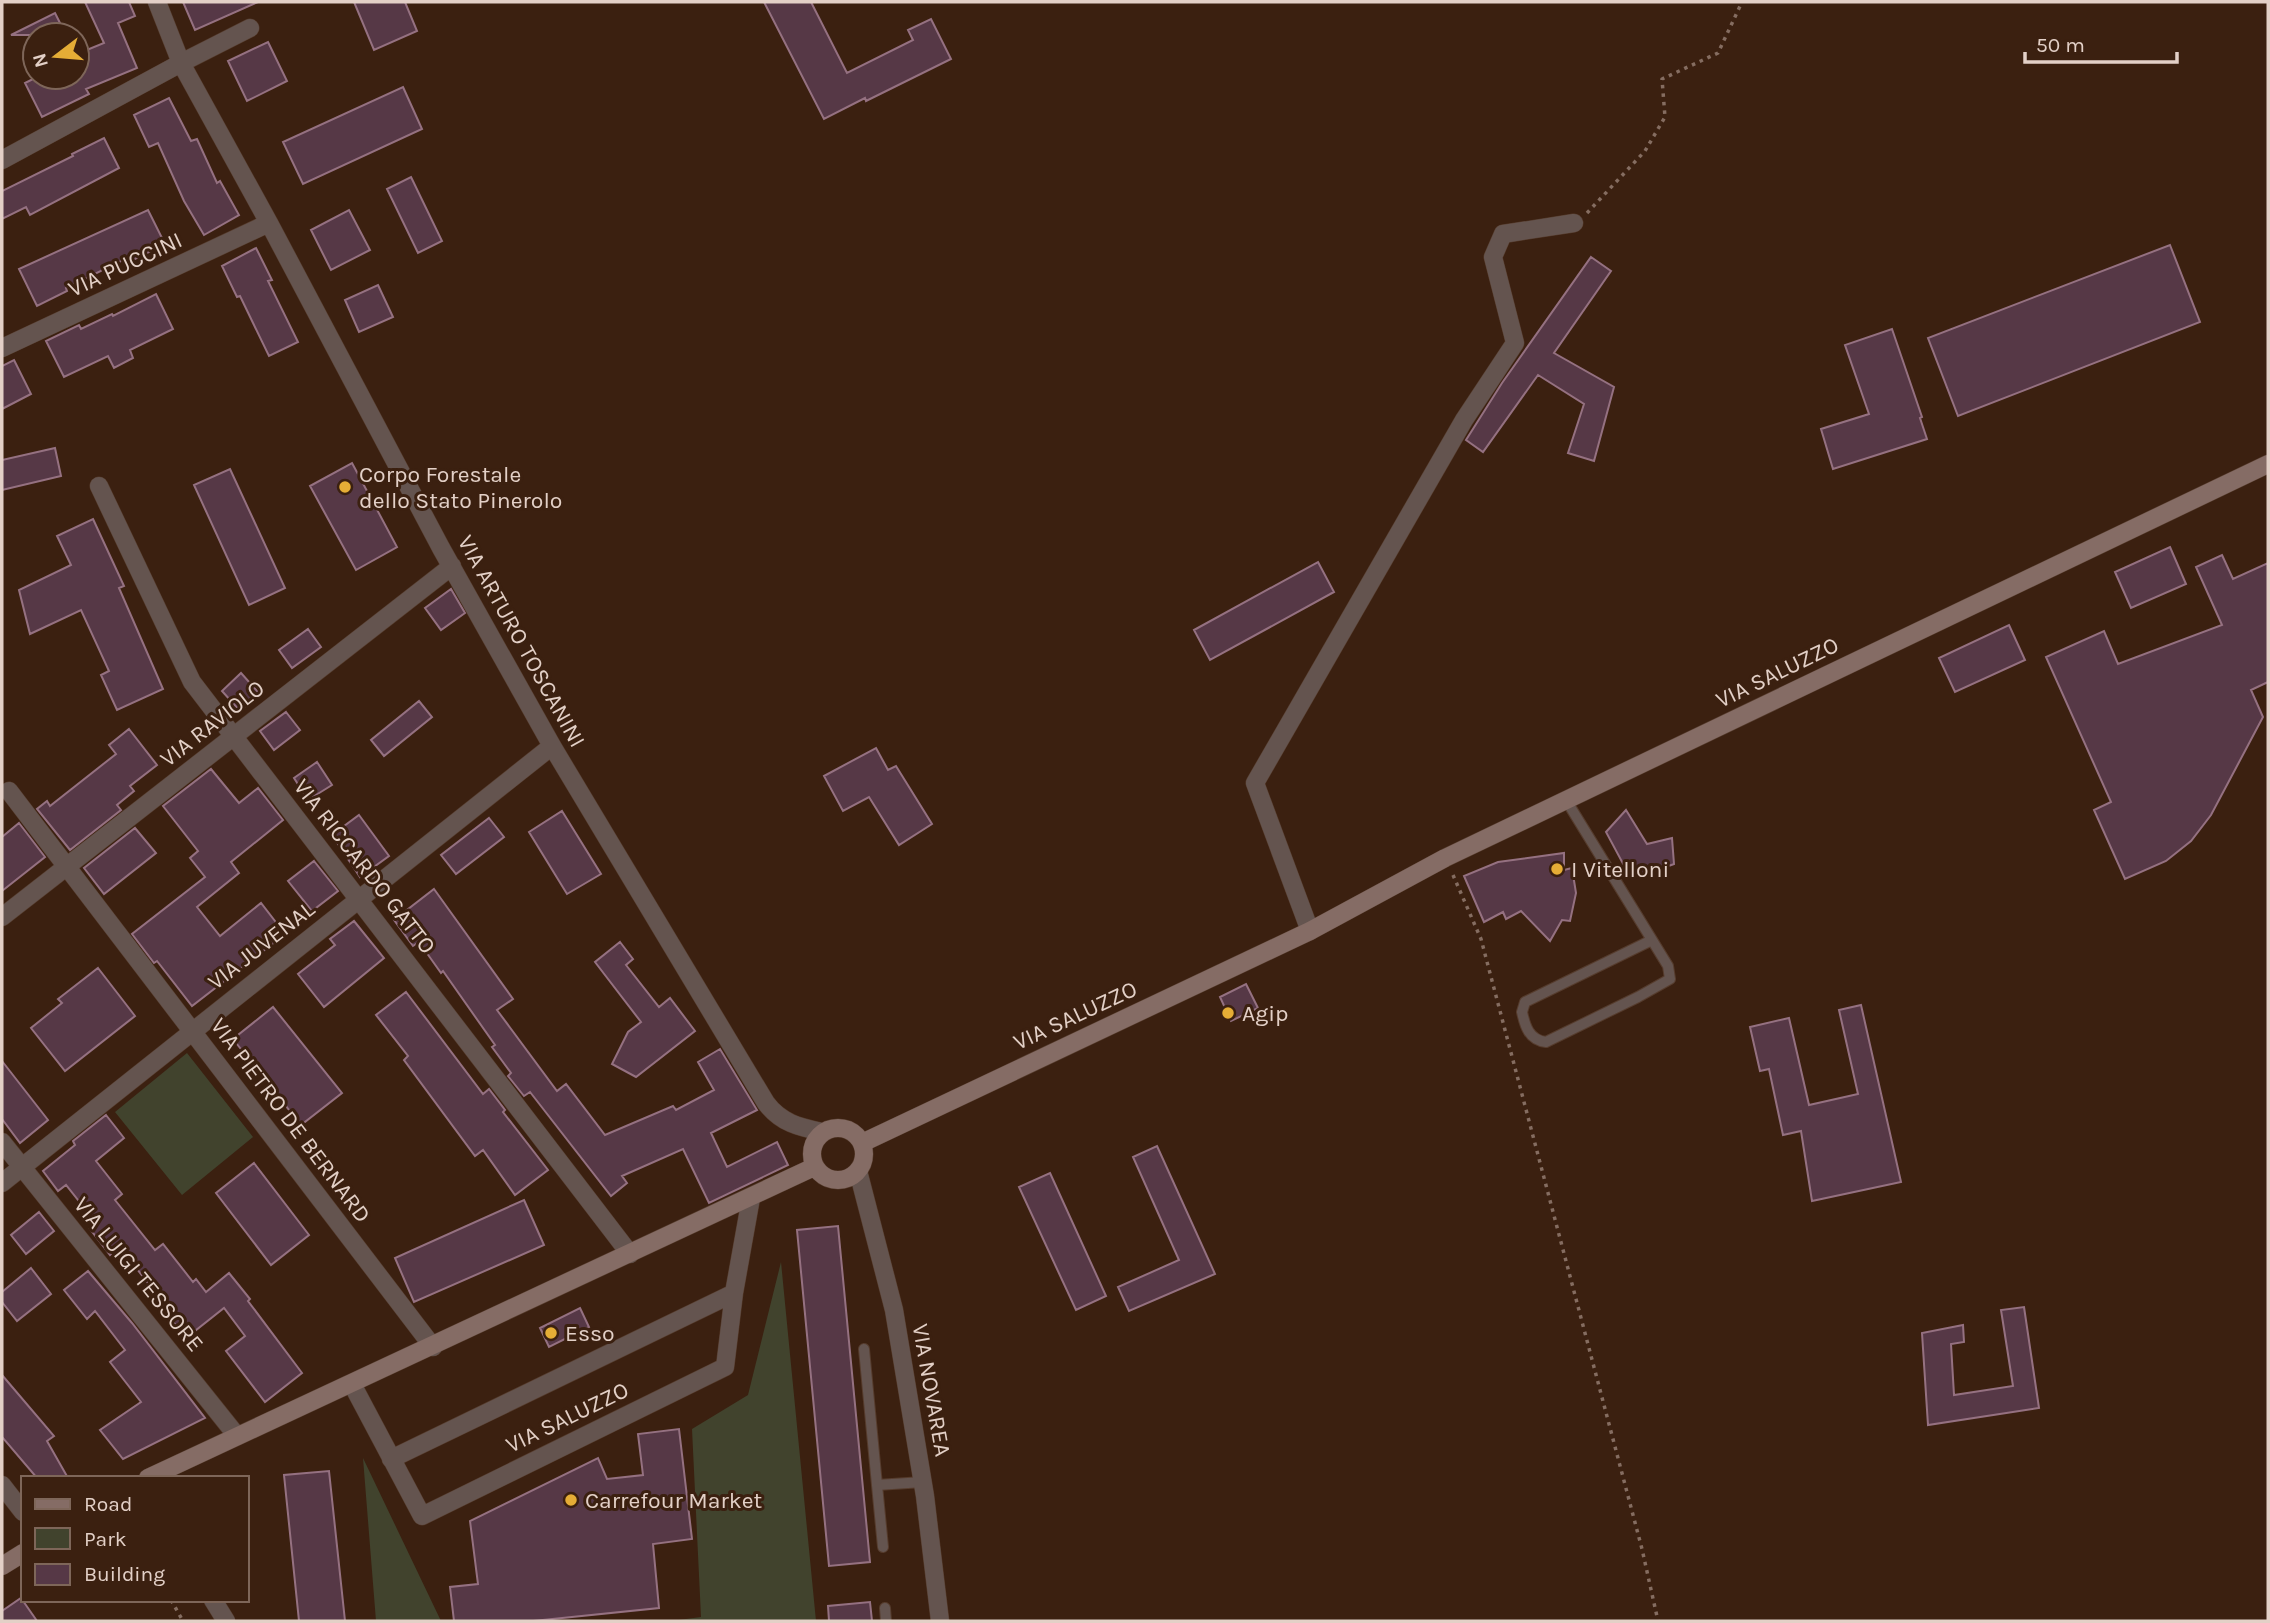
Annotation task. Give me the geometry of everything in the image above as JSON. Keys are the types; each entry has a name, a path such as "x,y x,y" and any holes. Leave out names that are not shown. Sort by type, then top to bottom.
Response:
{"main road":[{"name":"VIA SALUZZO","path":"862,1143 1310,931 1445,858 2268,464"},
{"path":"844,1128 855,1134 862,1143 864,1157 858,1171 848,1179 835,1181 823,1177 814,1167 811,1155 814,1142 822,1132 844,1128"},
{"path":"152,1476 814,1167"},
{"path":"2,1566 21,1554"}],"street":[{"name":"VIA ARTURO TOSCANINI","path":"157,2 181,63 552,746 766,1102 782,1119 822,1132"},
{"path":"2,160 250,28"},
{"name":"VIA PUCCINI","path":"2,348 269,223"},
{"path":"1310,931 1255,783 1464,420 1515,344 1493,257 1503,234 1574,223"},
{"name":"VIA RICCARDO GATTO","path":"99,486 192,682 630,1254"},
{"name":"VIA RAVIOLO","path":"2,917 452,566"},
{"name":"VIA JUVENAL","path":"2,1183 552,746"},
{"name":"VIA PIETRO DE BERNARD","path":"9,790 433,1347"},
{"name":"VIA LUIGI TESSORE","path":"2,1142 237,1436"},
{"name":"VIA NOVAREA","path":"858,1171 894,1310 923,1482 940,1621"},
{"name":"VIA SALUZZO","path":"352,1384 422,1516 725,1367 734,1293 751,1198"},
{"name":"VIA SALUZZO","path":"391,1459 734,1293"},
{"path":"2,1485 21,1509"},
{"path":"214,1602 226,1621"}],"lane":[{"path":"1566,800 1668,966 1670,979 1546,1042 1530,1034 1522,1012 1525,1002 1652,940"},
{"path":"864,1349 883,1547"},
{"path":"877,1485 923,1482"},
{"path":"885,1608 886,1621"}],"path":[{"path":"1574,223 1579,221 1645,151 1665,117 1662,79 1718,53 1742,2"},
{"path":"1445,858 1481,939 1642,1549 1658,1621"},
{"path":"172,1602 183,1621"}],"green space":[{"path":"187,1053 253,1137 182,1195 115,1112"},
{"path":"781,1262 816,1621 671,1621 701,1617 692,1429 748,1395"},
{"path":"363,1458 441,1621 376,1621"}],"building":[{"path":"85,2 129,2 135,16 118,23 137,68 91,87 91,48 104,43"},
{"path":"183,2 258,2 195,30"},
{"path":"354,2 405,2 417,31 374,50"},
{"path":"764,2 811,2 847,73 913,40 908,30 931,19 951,59 824,119"},
{"path":"55,13 59,21 39,21"},
{"path":"268,42 287,81 247,101 228,61"},
{"path":"403,87 422,129 303,184 283,142"},
{"path":"29,91 87,91 89,94 42,117"},
{"path":"169,98 191,141 197,139 217,183 220,181 239,215 204,235 184,201 158,143 149,147 134,115"},
{"path":"104,138 119,168 30,215 26,207 2,219 2,191"},
{"path":"411,177 442,241 418,253 387,189"},
{"path":"148,210 165,244 129,262 127,258 66,288 67,291 37,306 19,269"},
{"path":"349,210 370,250 331,270 311,230"},
{"path":"2170,245 2200,322 1958,416 1928,338"},
{"path":"256,248 272,280 268,281 298,342 269,356 222,266"},
{"path":"1591,257 1611,271 1554,353 1614,387 1594,461 1568,453 1584,404 1538,375 1483,452 1466,440 1502,383"},
{"path":"378,285 393,317 359,332 345,300"},
{"path":"156,294 173,329 130,350 133,358 114,368 108,356 64,377 46,341 79,325 81,329 112,314 113,316"},
{"path":"1892,329 1927,439 1833,469 1821,429 1869,414 1845,345"},
{"path":"14,360 31,394 2,409 2,366"},
{"path":"55,448 61,476 2,490 2,460"},
{"path":"352,463 397,547 356,570 310,486"},
{"path":"230,469 285,588 249,605 194,485"},
{"path":"93,519 124,586 119,588 163,689 117,710 101,675 109,671 81,610 30,634 19,590 71,565 57,536"},
{"path":"2170,547 2186,584 2131,608 2115,572"},
{"path":"2222,555 2233,579 2268,563 2268,682 2251,690 2263,717 2211,815 2191,841 2166,861 2125,879 2094,810 2111,802 2046,657 2104,631 2118,664 2222,625 2196,567"},
{"path":"1318,562 1334,592 1210,660 1194,630"},
{"path":"451,589 465,613 441,630 425,608"},
{"path":"2009,625 2025,660 1955,692 1939,658"},
{"path":"308,629 321,647 292,668 279,650"},
{"path":"241,673 259,693 240,711 222,691"},
{"path":"419,701 432,717 384,756 371,740"},
{"path":"286,712 300,730 274,750 260,731"},
{"path":"129,729 157,765 130,786 134,791 117,805 121,810 70,850 37,809 47,801 50,806 116,754 109,745"},
{"path":"876,748 888,770 896,766 932,824 899,845 869,797 843,811 824,776"},
{"path":"317,762 332,785 308,800 294,778"},
{"path":"211,769 239,803 258,788 283,820 231,862 239,873 197,907 220,936 261,903 285,934 192,1006 132,934 205,877 190,858 198,851 163,806"},
{"path":"1626,810 1647,844 1672,838 1674,864 1639,877 1628,873 1606,832"},
{"path":"562,811 601,874 567,894 529,832"},
{"path":"359,815 389,856 360,877 332,835"},
{"path":"489,818 504,837 456,874 441,855"},
{"path":"19,823 45,857 2,891 2,837"},
{"path":"135,828 156,853 104,894 84,868"},
{"path":"1564,853 1564,870 1572,868 1576,893 1570,921 1562,920 1550,941 1521,911 1506,919 1503,912 1484,922 1464,876 1498,862"},
{"path":"314,861 338,891 312,911 288,881"},
{"path":"434,889 513,999 497,1010 557,1091 566,1084 605,1135 673,1106 676,1110 714,1090 698,1062 720,1049 757,1110 711,1133 727,1167 777,1142 788,1165 709,1203 683,1149 622,1176 627,1183 611,1196 530,1092 524,1096 508,1076 511,1073 492,1047 495,1045 443,971 441,973 419,942 413,946 394,920"},
{"path":"354,921 384,958 324,1007 298,974 335,945 330,939"},
{"path":"620,942 633,959 626,965 659,1007 670,998 695,1031 636,1077 612,1064 628,1032 641,1022 595,962"},
{"path":"98,968 135,1016 65,1071 31,1028 62,1003 58,999"},
{"path":"1246,984 1258,1008 1231,1021 1220,997"},
{"path":"406,992 483,1094 489,1089 505,1110 503,1112 548,1170 515,1195 483,1150 475,1156 404,1060 408,1056 376,1015"},
{"path":"1861,1005 1901,1182 1812,1201 1801,1131 1783,1135 1769,1069 1760,1071 1750,1027 1789,1018 1809,1105 1858,1094 1839,1010"},
{"path":"273,1007 342,1093 301,1125 233,1039"},
{"path":"2,1061 48,1120 20,1143 2,1119"},
{"path":"106,1115 124,1138 96,1161 122,1194 115,1200 155,1250 163,1244 193,1282 196,1279 206,1292 229,1273 302,1373 265,1402 226,1351 245,1336 224,1308 186,1338 161,1307 164,1304 120,1247 110,1255 90,1229 97,1224 66,1185 58,1191 43,1171 75,1145 73,1141"},
{"path":"1157,1146 1215,1274 1129,1311 1118,1287 1179,1260 1133,1157"},
{"path":"254,1163 309,1235 271,1265 216,1193"},
{"path":"1050,1173 1106,1296 1076,1310 1019,1187"},
{"path":"524,1200 544,1245 414,1302 395,1258"},
{"path":"39,1212 54,1231 26,1254 11,1235"},
{"path":"838,1226 870,1562 829,1566 797,1230"},
{"path":"31,1268 51,1294 17,1321 2,1302 2,1292"},
{"path":"88,1271 205,1418 123,1459 100,1430 141,1402 110,1362 125,1350 95,1311 87,1319 64,1290"},
{"path":"2024,1307 2039,1408 1928,1425 1922,1333 1963,1325 1964,1342 1951,1344 1954,1395 2013,1386 2001,1310"},
{"path":"580,1308 589,1327 549,1347 540,1328"},
{"path":"2,1375 54,1436 47,1441 67,1476 35,1476 2,1437"},
{"path":"679,1429 692,1539 653,1544 659,1608 533,1621 454,1621 450,1587 478,1584 470,1521 598,1458 607,1479 643,1475 638,1434"},
{"path":"329,1471 345,1621 299,1621 284,1475"},
{"path":"21,1598 21,1602 24,1602 37,1621 2,1621 2,1611"},
{"path":"870,1602 872,1621 829,1621 828,1606"}],"place":[{"name":"Corpo Forestale dello Stato Pinerolo","path":"345,487"},
{"name":"I Vitelloni","path":"1557,869"},
{"name":"Agip","path":"1228,1013"},
{"name":"Esso","path":"551,1333"},
{"name":"Carrefour Market","path":"571,1500"}]}
